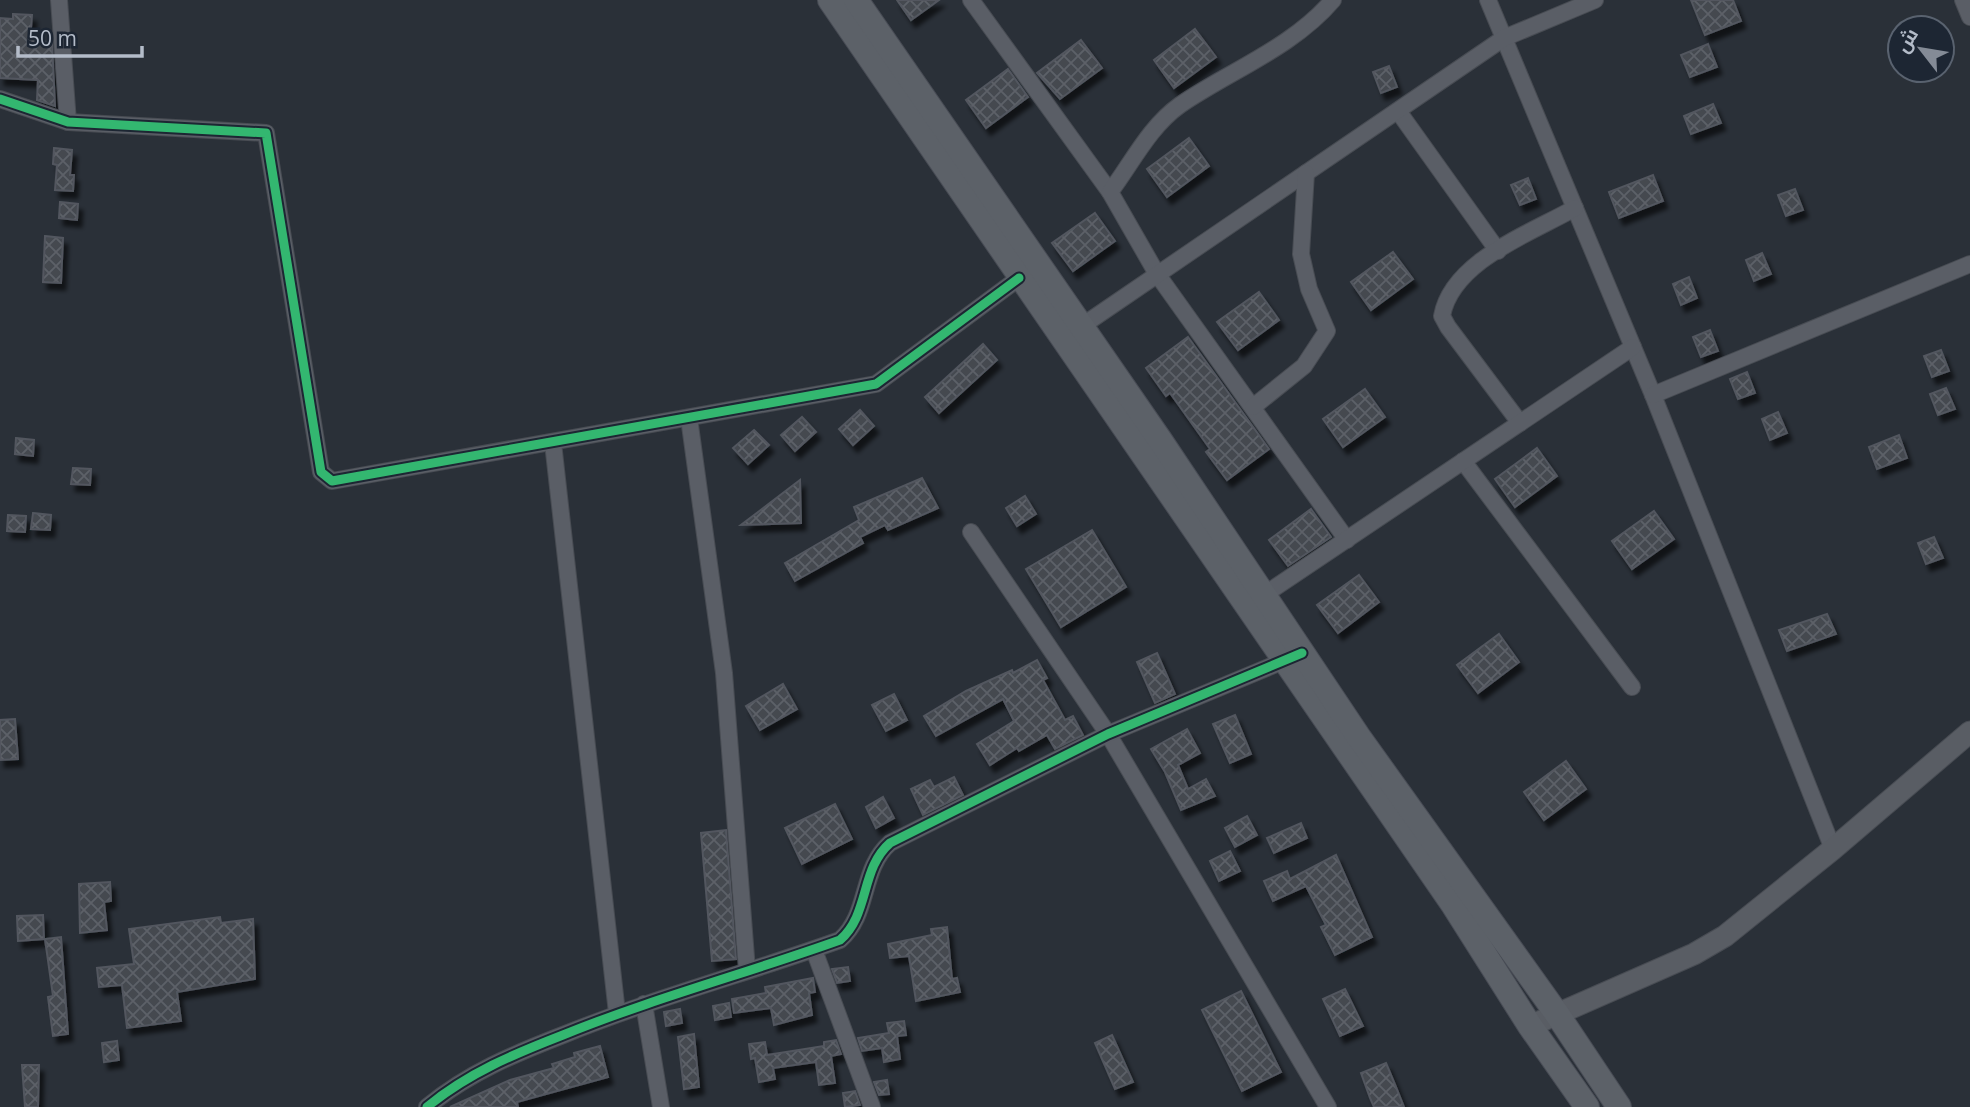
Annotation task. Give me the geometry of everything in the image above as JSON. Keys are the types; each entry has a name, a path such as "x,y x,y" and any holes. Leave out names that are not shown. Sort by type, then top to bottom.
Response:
{"main road":[{"path":"830,0 1019,278 1293,657 1557,1014 1619,1107"},
{"path":"856,0 1264,595 1293,657 1530,1026 1587,1107"}],"street":[{"path":"60,0 68,122"},
{"path":"971,0 1110,192 1157,274 1347,540"},
{"path":"1110,192 1157,126 1178,106 1296,36 1317,19 1333,0"},
{"path":"1488,0 1653,395 1833,849"},
{"path":"1079,328 1504,38 1595,0"},
{"path":"1963,0 1970,17"},
{"path":"0,99 68,122 192,131 260,131 268,136 321,472 327,480 363,477 876,384 1019,278"},
{"path":"1398,111 1498,251"},
{"path":"1253,407 1304,366 1327,331 1309,289 1301,254 1306,173"},
{"path":"1520,423 1442,316 1445,301 1458,280 1498,251 1575,208"},
{"path":"1653,395 1970,264"},
{"path":"1264,595 1633,347"},
{"path":"689,418 724,673 747,970"},
{"path":"554,443 617,1013"},
{"path":"1463,461 1632,687"},
{"path":"971,532 1108,734 1328,1107"},
{"path":"427,1107 454,1085 504,1058 617,1013 840,940 849,933 858,918 872,866 880,852 890,843 1108,734 1293,657"},
{"path":"1530,1026 1694,954 1725,936 1833,849 1970,732"},
{"path":"814,950 872,1107"},
{"path":"644,1004 661,1107"}],"building":[{"path":"897,0 939,0 911,20"},
{"path":"1691,0 1733,0 1741,21 1705,35"},
{"path":"13,14 32,15 30,41 52,42 55,106 37,100 38,80 0,78 0,18 13,19"},
{"path":"1195,29 1216,57 1174,88 1154,60"},
{"path":"1081,40 1102,68 1060,99 1037,73"},
{"path":"1708,44 1717,67 1690,77 1681,55"},
{"path":"1389,66 1397,87 1381,93 1373,72"},
{"path":"1008,69 1028,97 986,128 966,100"},
{"path":"1713,104 1721,123 1691,134 1684,116"},
{"path":"1189,138 1209,166 1167,197 1147,169"},
{"path":"54,148 72,150 70,175 74,175 73,191 55,190 57,165 53,164"},
{"path":"1653,175 1663,201 1619,218 1609,192"},
{"path":"1528,178 1536,199 1520,205 1511,185"},
{"path":"1795,189 1803,210 1786,216 1778,195"},
{"path":"60,202 78,204 77,220 59,218"},
{"path":"1095,213 1115,241 1073,271 1052,243"},
{"path":"45,236 63,238 61,283 43,282"},
{"path":"1393,252 1413,279 1371,310 1351,282"},
{"path":"1762,253 1771,274 1754,281 1746,260"},
{"path":"1689,277 1697,298 1681,305 1673,284"},
{"path":"1259,292 1279,320 1238,350 1217,322"},
{"path":"1710,330 1718,351 1701,357 1693,337"},
{"path":"1188,337 1269,449 1227,480 1206,452 1210,449 1170,393 1166,396 1146,368"},
{"path":"983,344 997,360 939,413 925,397"},
{"path":"1941,350 1949,371 1932,377 1924,356"},
{"path":"1747,372 1755,393 1738,399 1730,379"},
{"path":"1946,388 1955,409 1938,415 1930,394"},
{"path":"1365,389 1385,417 1343,447 1323,419"},
{"path":"860,410 874,426 853,445 839,429"},
{"path":"1778,412 1787,433 1770,440 1762,419"},
{"path":"802,417 816,432 795,451 781,435"},
{"path":"754,430 769,445 748,464 733,448"},
{"path":"1899,435 1907,458 1877,469 1869,447"},
{"path":"16,438 34,440 33,456 15,454"},
{"path":"1537,448 1557,476 1515,507 1495,479"},
{"path":"73,468 91,469 90,485 71,484"},
{"path":"922,478 938,508 888,530 885,525 860,537 863,543 795,581 785,563 859,520 854,507"},
{"path":"800,480 801,523 741,525"},
{"path":"1025,496 1036,514 1017,526 1006,508"},
{"path":"1311,509 1331,537 1288,566 1269,540"},
{"path":"1654,511 1674,539 1632,569 1612,541"},
{"path":"33,513 51,515 50,530 31,529"},
{"path":"8,515 26,516 25,532 7,531"},
{"path":"1092,530 1126,587 1061,627 1026,569"},
{"path":"1934,537 1943,558 1926,564 1918,543"},
{"path":"1359,575 1379,602 1338,633 1317,605"},
{"path":"1827,614 1836,634 1787,651 1779,630"},
{"path":"1499,634 1519,662 1478,693 1457,665"},
{"path":"1157,653 1175,694 1155,703 1137,662"},
{"path":"1037,660 1047,678 1043,680 1065,720 1073,716 1083,735 1055,749 1047,735 1019,751 1017,748 990,765 977,744 1014,721 1003,699 936,736 924,716 966,691 1012,670 1013,673"},
{"path":"783,684 797,709 760,730 746,706"},
{"path":"894,694 907,720 886,731 872,705"},
{"path":"1235,715 1251,754 1230,763 1213,724"},
{"path":"15,719 18,759 0,760 0,720"},
{"path":"1187,729 1200,753 1178,765 1188,789 1206,779 1215,796 1181,810 1165,772 1151,749"},
{"path":"1566,761 1586,789 1544,820 1524,792"},
{"path":"954,777 963,795 923,815 911,789 930,780 934,787"},
{"path":"883,797 894,818 876,828 866,807"},
{"path":"835,804 852,839 802,864 785,828"},
{"path":"1247,816 1257,835 1235,847 1225,828"},
{"path":"1301,823 1307,838 1274,853 1267,838"},
{"path":"726,830 736,959 712,961 701,833"},
{"path":"1230,851 1240,871 1219,881 1210,861"},
{"path":"1336,855 1372,937 1335,955 1321,927 1326,925 1306,886 1273,901 1264,881 1287,871 1290,879"},
{"path":"110,882 111,901 104,902 107,930 80,933 79,884"},
{"path":"43,915 44,939 18,941 17,916"},
{"path":"220,917 221,923 253,919 255,979 177,992 181,1021 127,1028 122,985 99,987 97,968 134,964 129,929"},
{"path":"947,927 952,979 957,978 960,992 916,1001 909,956 890,958 888,944 932,935 931,929"},
{"path":"61,937 68,1034 53,1036 48,997 53,996 45,939"},
{"path":"848,967 850,981 837,983 832,969"},
{"path":"813,978 815,992 809,993 812,1015 774,1025 771,1008 734,1013 732,999 766,993 765,987"},
{"path":"1345,989 1363,1026 1340,1036 1323,999"},
{"path":"1241,991 1281,1072 1242,1091 1202,1010"},
{"path":"729,1003 731,1017 715,1020 713,1006"},
{"path":"680,1009 682,1023 666,1026 664,1012"},
{"path":"904,1021 906,1035 897,1036 900,1059 884,1062 882,1048 862,1051 858,1038 889,1033 887,1023"},
{"path":"694,1034 699,1087 684,1089 678,1037"},
{"path":"1112,1035 1133,1082 1115,1089 1095,1043"},
{"path":"836,1040 841,1054 831,1056 835,1083 819,1085 816,1062 773,1068 775,1079 759,1082 755,1058 751,1059 749,1044 765,1042 767,1055 824,1046 824,1042"},
{"path":"117,1041 119,1060 104,1062 102,1043"},
{"path":"600,1046 608,1077 517,1102 518,1107 450,1107 510,1080 554,1068 552,1064 575,1057 574,1053"},
{"path":"1386,1063 1404,1107 1374,1107 1370,1098 1361,1073"},
{"path":"22,1065 39,1065 38,1107 25,1107"},
{"path":"887,1080 889,1094 879,1095 874,1082"},
{"path":"855,1091 860,1105 845,1107 843,1093"}],"cycle path":[{"path":"0,99 68,122 266,133 321,472 332,481 876,384 1019,278"},
{"path":"427,1107 475,1074 545,1042 632,1009 840,940 856,918 874,865 890,843 1108,734 1302,653"}]}
